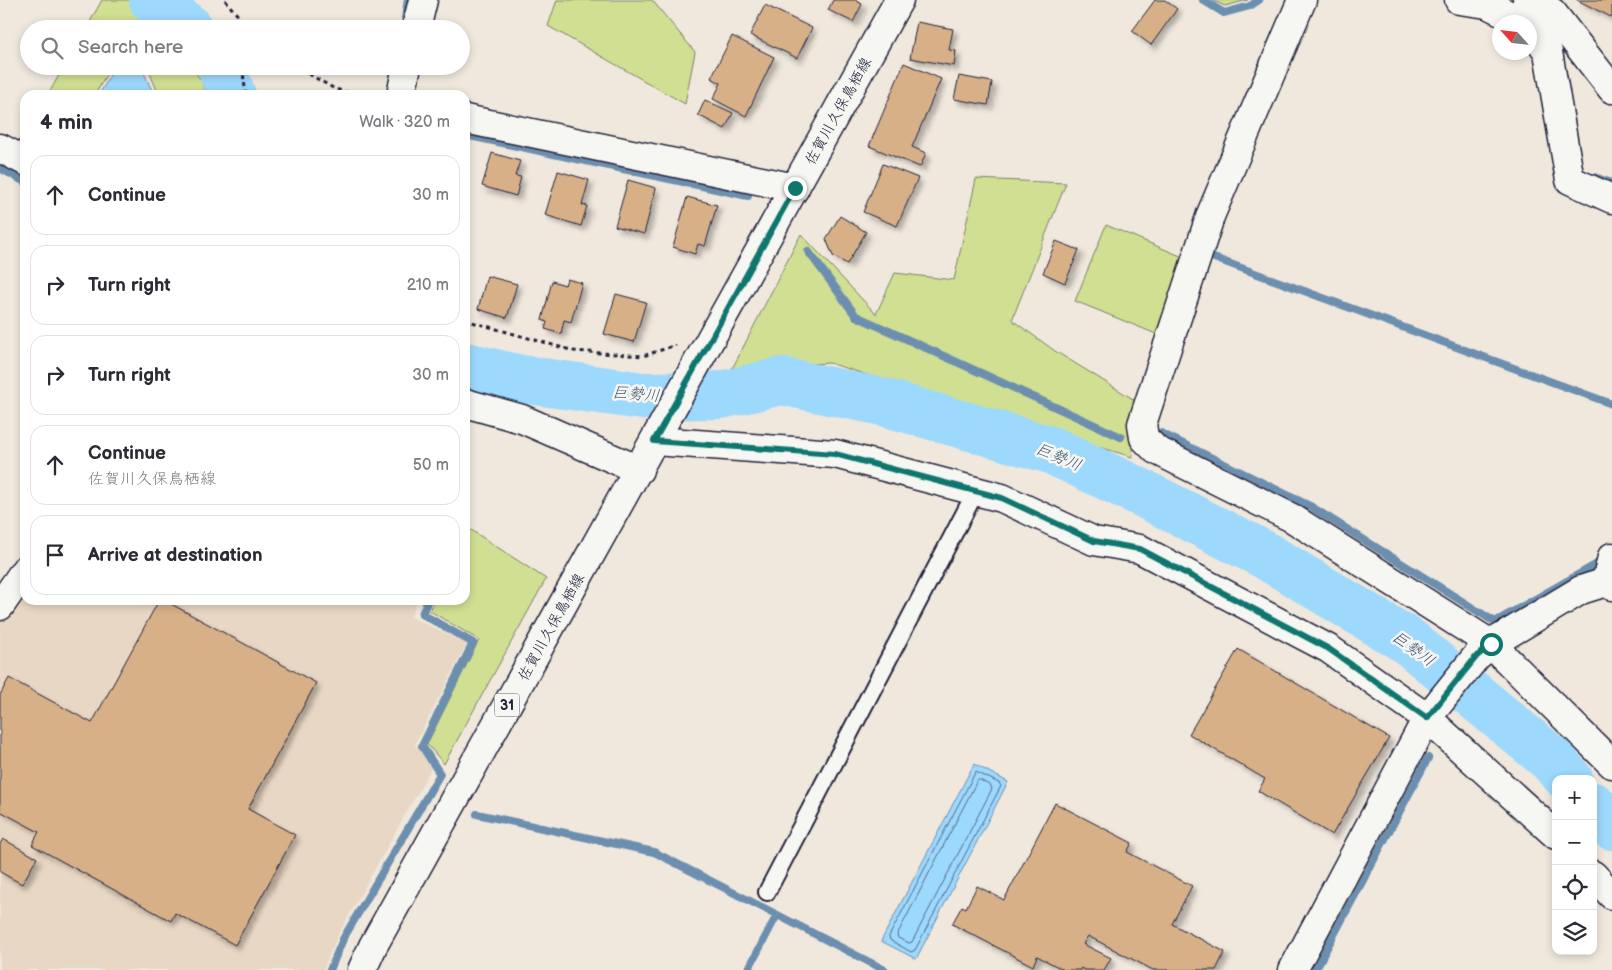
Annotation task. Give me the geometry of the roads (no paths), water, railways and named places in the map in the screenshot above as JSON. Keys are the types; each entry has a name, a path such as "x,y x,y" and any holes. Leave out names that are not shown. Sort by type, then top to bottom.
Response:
{"street":[{"path":"418,20 423,0"},
{"name":"佐賀川久保鳥栖線","path":"362,970 377,937 639,470 899,0"},
{"path":"1302,0 1211,214 1142,424 1144,438 1156,450 1292,518 1484,650 1612,764"},
{"path":"1459,0 1487,4 1509,15"},
{"path":"1527,0 1556,6 1612,89"},
{"path":"1537,36 1548,52 1570,180 1612,199"},
{"path":"401,90 405,75"},
{"path":"470,120 795,188"},
{"path":"0,148 20,158"},
{"path":"470,404 522,419 639,470"},
{"path":"654,441 835,454 1002,498 1094,541 1140,549 1329,649 1427,718 1552,832"},
{"path":"1293,970 1427,718 1484,650 1581,590 1610,575"},
{"path":"0,606 20,577"},
{"path":"1597,879 1612,895"}],"lane":[{"path":"767,892 976,491"}],"water":[{"path":"110,75 145,75 152,90 102,90"},
{"path":"974,764 1008,782 916,959 881,941"}],"waterway":[{"name":"巨勢川","path":"153,0 179,20"},
{"path":"405,18 408,0"},
{"path":"1203,0 1224,13 1250,6 1259,0"},
{"name":"巨勢川","path":"224,75 230,90"},
{"path":"470,136 748,196"},
{"path":"0,168 20,179"},
{"path":"1594,177 1612,183"},
{"path":"808,251 856,316 1121,437"},
{"path":"1214,258 1612,404"},
{"name":"巨勢川","path":"470,367 521,379 643,396 721,395 781,381 883,402 1051,450 1263,554 1408,641 1551,759 1565,775"},
{"path":"1161,433 1310,506 1495,622 1597,564"},
{"path":"330,970 343,939 440,774 422,746 473,643 422,614 426,605"},
{"path":"1315,970 1428,758"},
{"name":"巨勢川","path":"1597,810 1612,826"},
{"path":"477,814 654,852 885,970"},
{"path":"748,970 777,915"}]}
